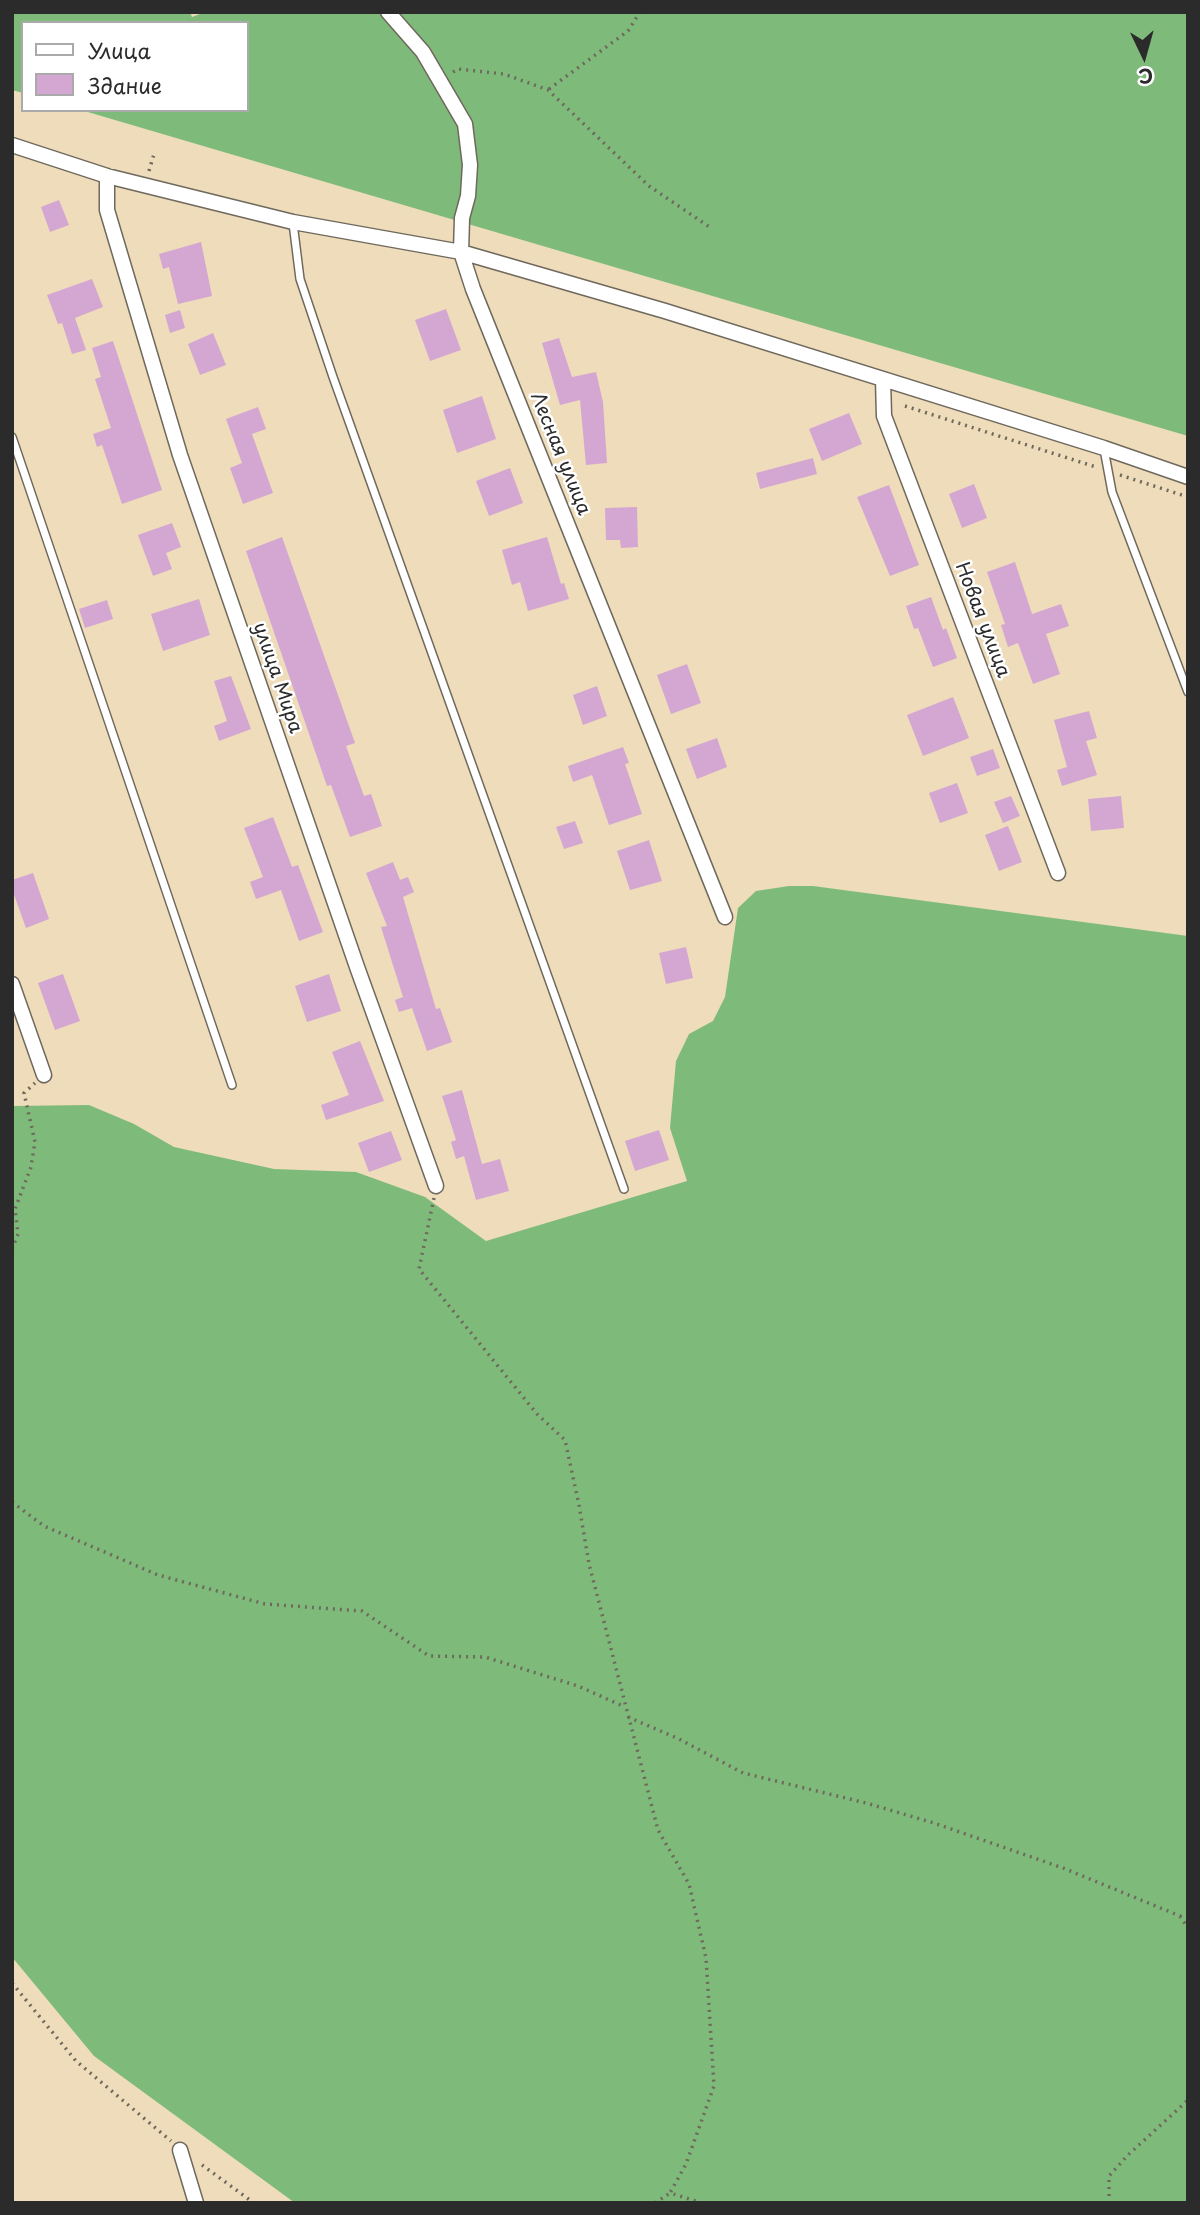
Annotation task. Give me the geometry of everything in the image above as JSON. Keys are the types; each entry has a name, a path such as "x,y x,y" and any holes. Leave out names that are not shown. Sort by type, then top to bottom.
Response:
{"street":[{"name":"Лесная улица","path":"388,12 423,52 465,124 470,165 468,196 462,218 461,252 473,289 725,917"},
{"path":"12,145 107,176 293,222 461,252 665,311 1104,448 1188,477"},
{"name":"улица Мира","path":"107,176 107,210 180,455 357,967 436,1186"},
{"name":"Новая улица","path":"883,379 884,416 1058,873"},
{"path":"12,984 44,1075"},
{"path":"180,2150 196,2203"}],"lane":[{"path":"293,222 300,279 333,377 624,1189"},
{"path":"12,438 232,1085"},
{"path":"1104,448 1112,492 1188,692"}],"path":[{"path":"548,90 628,31 640,12"},
{"path":"440,80 458,69 503,74 548,90 649,186 711,228"},
{"path":"905,405 1188,497"},
{"path":"12,1249 18,1234 15,1209 31,1167 35,1142 24,1093 44,1075"},
{"path":"436,1186 419,1269 537,1414 565,1440 589,1564 658,1830 689,1884 706,1958 714,2086 686,2164 670,2193 655,2203"},
{"path":"12,1502 44,1526 158,1575 265,1604 362,1611 429,1656 485,1657 578,1686 625,1707"},
{"path":"628,1717 679,1739 743,1773 866,1803 934,1823 1063,1868 1180,1916 1188,1915"},
{"path":"1180,1916 1188,1928"},
{"path":"12,1983 76,2061 180,2150 254,2203"},
{"path":"1109,2203 1109,2176 1188,2100"},
{"path":"670,2193 702,2203"}],"green space":[{"path":"12,12 190,12 192,17 205,12 1188,12 1188,436 88,112 248,112 248,21 21,21 21,92 12,90"},
{"path":"813,886 1188,936 1188,2203 295,2203 94,2056 12,1957 12,1106 89,1105 134,1124 174,1147 274,1169 356,1172 425,1197 486,1241 687,1181 670,1128 676,1061 689,1034 713,1021 725,997 738,908 756,891"}],"building":[{"path":"59,200 69,225 50,232 41,207"},
{"path":"201,242 212,296 178,304 169,267 163,269 159,254"},
{"path":"92,279 103,307 75,318 86,350 72,354 62,323 58,324 47,295"},
{"path":"446,309 461,350 430,361 415,320"},
{"path":"180,310 185,328 170,333 165,315"},
{"path":"213,333 226,365 200,375 188,344"},
{"path":"559,338 572,377 596,372 603,402 607,463 586,465 580,400 560,405 542,343"},
{"path":"113,341 162,490 122,504 102,445 97,447 93,434 111,428 95,379 101,377 92,348"},
{"path":"482,396 496,439 457,453 443,410"},
{"path":"258,407 266,429 252,434 273,493 243,504 230,468 242,463 226,419"},
{"path":"849,413 862,444 822,461 809,429"},
{"path":"813,458 817,474 760,489 756,473"},
{"path":"510,468 523,503 489,516 476,481"},
{"path":"974,484 987,518 962,528 949,494"},
{"path":"889,485 919,565 890,576 857,497"},
{"path":"637,507 638,547 621,548 620,540 606,540 605,508"},
{"path":"172,523 181,547 166,553 172,569 153,576 138,535"},
{"path":"282,537 355,743 346,746 364,796 371,794 382,826 350,837 331,785 327,786 246,551"},
{"path":"547,537 561,584 564,583 569,599 528,611 520,582 512,585 502,550"},
{"path":"1015,562 1032,614 1061,604 1069,626 1046,634 1060,674 1033,684 1018,643 1008,647 1001,625 1005,624 987,572"},
{"path":"931,597 957,658 933,667 906,606"},
{"path":"199,599 210,635 163,651 151,614"},
{"path":"107,600 113,619 85,628 79,609"},
{"path":"687,664 701,703 671,714 657,675"},
{"path":"231,676 251,729 219,741 214,726 227,721 214,681"},
{"path":"597,686 607,716 583,725 573,695"},
{"path":"953,697 969,738 923,756 907,715"},
{"path":"1089,711 1097,738 1086,741 1097,775 1062,786 1057,770 1067,767 1054,720"},
{"path":"717,738 727,767 697,779 686,749"},
{"path":"623,747 629,763 625,764 642,814 609,825 592,775 573,782 568,766"},
{"path":"993,749 1000,768 977,776 970,757"},
{"path":"957,783 968,813 940,823 929,793"},
{"path":"1011,796 1020,816 1003,823 994,802"},
{"path":"1121,796 1124,828 1091,831 1088,799"},
{"path":"273,817 292,867 298,865 323,932 299,941 281,890 256,899 250,882 263,877 244,828"},
{"path":"575,821 583,843 564,849 556,827"},
{"path":"1008,826 1022,862 999,871 985,835"},
{"path":"649,840 662,881 630,890 617,851"},
{"path":"393,862 400,880 408,877 414,892 403,897 436,1009 440,1008 452,1042 427,1051 412,1008 399,1012 395,1000 403,997 381,927 387,926 366,873"},
{"path":"33,873 49,919 26,928 12,889 12,880"},
{"path":"686,947 693,978 666,984 659,953"},
{"path":"63,974 80,1021 55,1030 38,983"},
{"path":"329,974 341,1011 307,1022 295,986"},
{"path":"360,1041 384,1101 326,1120 321,1105 349,1095 332,1052"},
{"path":"462,1090 482,1164 500,1159 509,1191 476,1200 464,1156 456,1159 451,1142 456,1140 442,1096"},
{"path":"659,1130 669,1160 635,1171 625,1141"},
{"path":"391,1131 402,1160 369,1172 358,1143"}]}
